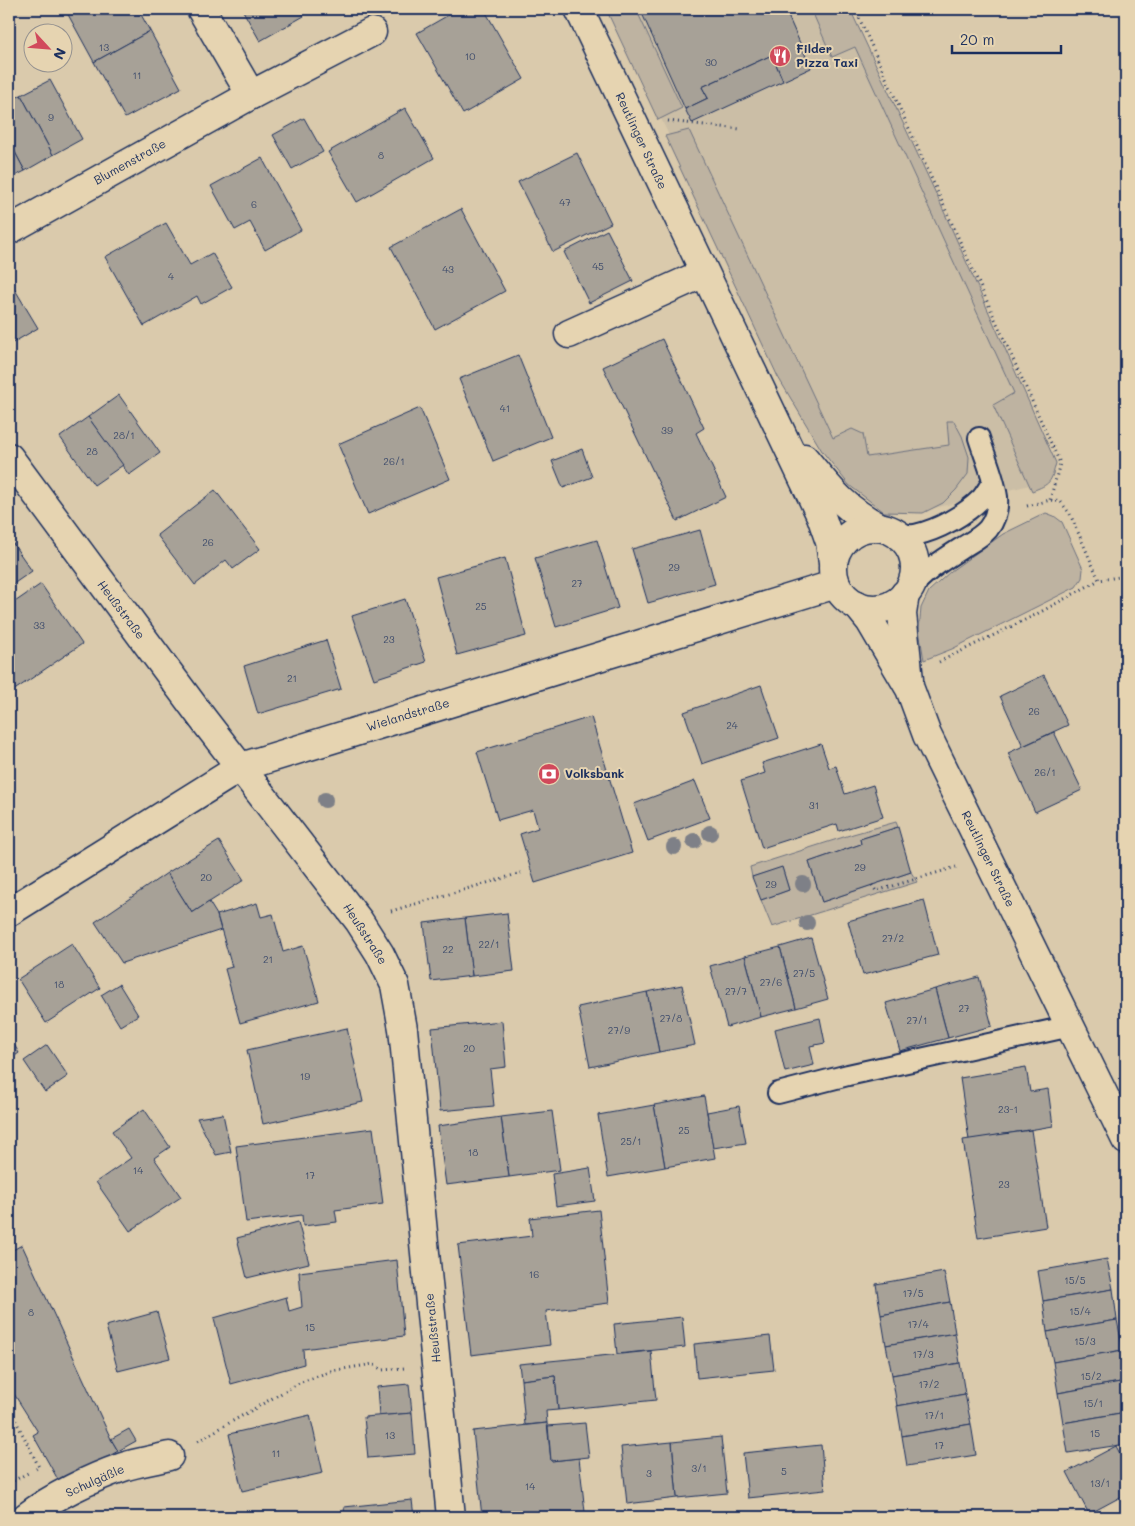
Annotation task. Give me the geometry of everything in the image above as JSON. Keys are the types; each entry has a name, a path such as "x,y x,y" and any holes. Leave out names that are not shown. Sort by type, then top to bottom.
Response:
{"street":[{"path":"201,9 251,95"},
{"name":"Reutlinger Straße","path":"579,9 821,516 829,537 835,573"},
{"name":"Blumenstraße","path":"9,230 251,95 372,32"},
{"path":"569,334 704,274"},
{"name":"Reutlinger Straße","path":"781,430 841,501 853,512 887,530"},
{"name":"Heußstraße","path":"9,457 133,626 359,921 380,954 395,985 403,1029 451,1517"},
{"path":"860,528 887,530 909,545 915,563 913,581 907,592 895,603 883,608 870,609 857,605 841,592 835,573 835,554 845,538 860,528"},
{"name":"Wielandstraße","path":"9,912 241,767 835,573"},
{"name":"Reutlinger Straße","path":"907,592 902,614 910,689"},
{"name":"Reutlinger Straße","path":"857,605 870,621 910,689 927,735 1126,1140"},
{"name":"Schulgäßle","path":"26,1517 39,1507 68,1492 124,1467 169,1456"}],"lane":[{"path":"907,592 918,579 934,566 981,536 994,519 997,497 979,438"},
{"path":"887,530 914,535 942,524 975,504 993,482"},
{"path":"778,1093 848,1075 1071,1026"}],"path":[{"path":"855,9 1060,463 1050,500"},
{"path":"636,131 666,120 740,129"},
{"path":"997,508 1012,511 1050,500 1061,502 1070,514 1099,580"},
{"path":"910,689 930,667 1035,616 1099,580 1126,576"},
{"path":"872,885 876,890 988,858"},
{"path":"359,921 521,873"},
{"path":"169,1456 221,1429 299,1383 331,1371 372,1364 382,1370 436,1365"},
{"path":"9,1407 38,1467 9,1484"},
{"path":"949,1517 1126,1516"}],"shaded area":[{"path":"606,9 636,9 682,108 658,120"},
{"path":"609,9 843,9 1044,447 1051,480 926,510 848,482 777,363"},
{"path":"811,9 850,9 937,196 1056,463 1051,479 1043,486 1032,491 993,405 1014,393 855,47 832,57"},
{"path":"689,130 833,438 852,429 863,434 867,457 949,445 947,421 954,421 962,436 969,457 968,474 943,503 923,513 884,512 849,485 822,451 778,377 665,136"},
{"path":"1046,513 1062,522 1083,569 1082,578 1076,587 952,649 924,660 919,630 921,608 929,591 951,571 1003,534"},
{"path":"896,822 898,827 860,839 861,844 809,862 822,902 911,872 917,882 772,927 761,900 789,890 782,868 752,877 750,867"}],"building":[{"path":"65,9 138,9 150,31 94,62"},
{"path":"242,9 300,9 304,16 260,41"},
{"path":"459,9 484,9 524,79 463,114 417,33"},
{"path":"640,9 785,9 811,68 783,81 772,55 702,87 708,98 685,109"},
{"path":"150,31 181,88 125,118 94,62"},
{"path":"772,55 783,81 692,123 685,109 708,98 702,87"},
{"path":"50,80 82,139 53,155 21,95"},
{"path":"21,95 53,155 25,171 9,141 9,102"},
{"path":"405,108 434,158 357,202 328,152"},
{"path":"304,118 323,152 292,169 273,135"},
{"path":"9,141 25,171 9,179"},
{"path":"577,153 611,223 553,252 518,182"},
{"path":"262,158 301,230 265,250 250,222 235,230 211,186"},
{"path":"461,209 505,291 435,329 391,247"},
{"path":"166,223 190,265 212,253 232,287 201,304 197,296 144,326 105,257"},
{"path":"607,230 633,281 589,303 564,252"},
{"path":"11,283 38,328 9,345 9,285"},
{"path":"662,339 704,428 696,433 726,497 677,521 603,367"},
{"path":"518,355 551,437 493,461 459,379"},
{"path":"119,395 160,453 129,475 88,417"},
{"path":"420,408 450,479 368,514 338,444"},
{"path":"88,417 123,465 94,485 60,437"},
{"path":"582,449 592,477 563,488 552,461"},
{"path":"215,490 260,549 233,569 226,560 195,585 157,535"},
{"path":"700,530 715,584 648,603 632,549"},
{"path":"9,538 32,571 9,587"},
{"path":"597,540 618,608 556,627 535,558"},
{"path":"505,558 526,636 457,655 436,577"},
{"path":"41,584 82,644 13,691 9,684 9,606"},
{"path":"405,599 426,662 374,679 352,616"},
{"path":"326,640 341,689 258,714 244,666"},
{"path":"1044,675 1068,725 1023,746 1000,696"},
{"path":"761,685 779,738 702,764 684,712"},
{"path":"591,717 632,853 535,883 520,834 538,828 533,810 498,820 477,752"},
{"path":"1054,732 1082,790 1035,812 1008,753"},
{"path":"821,744 829,768 836,766 845,794 873,785 883,817 839,831 837,824 762,848 741,781 765,773 762,763"},
{"path":"695,781 710,818 648,841 634,804"},
{"path":"898,827 911,872 822,902 809,862 861,844 860,839"},
{"path":"219,841 244,880 192,913 167,873"},
{"path":"782,867 789,890 761,900 752,877"},
{"path":"167,873 192,913 209,902 217,915 221,930 122,963 95,922"},
{"path":"924,900 938,955 863,975 848,921"},
{"path":"257,903 261,917 273,914 283,952 303,946 319,1001 240,1023 225,969 232,967 217,915"},
{"path":"507,913 514,971 472,976 465,918"},
{"path":"465,918 472,976 431,981 424,923"},
{"path":"811,938 828,999 796,1008 780,947"},
{"path":"72,944 100,988 46,1023 18,979"},
{"path":"780,947 796,1008 761,1017 745,956"},
{"path":"745,956 761,1017 727,1027 710,966"},
{"path":"979,977 992,1026 948,1038 935,989"},
{"path":"119,984 138,1015 120,1026 101,995"},
{"path":"682,985 695,1045 659,1052 647,992"},
{"path":"935,989 948,1038 900,1051 886,1003"},
{"path":"647,992 659,1052 590,1067 578,1007"},
{"path":"820,1018 825,1043 810,1046 814,1065 785,1072 775,1029"},
{"path":"502,1021 506,1067 490,1069 494,1106 440,1111 432,1028"},
{"path":"347,1028 363,1102 263,1124 247,1050"},
{"path":"9,1036 19,1053 9,1060"},
{"path":"47,1045 68,1076 45,1092 24,1061"},
{"path":"1026,1067 1030,1092 1048,1089 1053,1126 969,1140 960,1078"},
{"path":"704,1096 715,1158 665,1167 654,1105"},
{"path":"654,1105 665,1167 608,1177 598,1115"},
{"path":"739,1106 746,1143 713,1148 707,1112"},
{"path":"144,1109 170,1147 154,1158 181,1197 130,1231 96,1182 131,1158 112,1131"},
{"path":"552,1111 560,1170 509,1177 501,1117"},
{"path":"223,1114 231,1152 216,1155 197,1118"},
{"path":"501,1117 509,1177 446,1185 438,1126"},
{"path":"373,1128 383,1204 335,1210 337,1222 303,1226 302,1215 246,1222 236,1146"},
{"path":"1031,1130 1046,1227 978,1238 963,1140"},
{"path":"590,1168 595,1201 556,1206 552,1174"},
{"path":"599,1210 609,1303 546,1311 550,1345 471,1355 458,1245 532,1236 530,1218"},
{"path":"298,1222 309,1263 247,1278 237,1238"},
{"path":"22,1245 118,1451 61,1485 33,1435 38,1432 9,1386 9,1382 13,1379 9,1371 9,1252"},
{"path":"1107,1259 1113,1289 1043,1301 1038,1271"},
{"path":"397,1260 404,1336 303,1349 304,1364 231,1384 214,1318 286,1297 289,1311 302,1307 299,1272"},
{"path":"944,1272 950,1302 881,1315 876,1284"},
{"path":"1113,1289 1117,1320 1047,1332 1043,1301"},
{"path":"950,1302 955,1333 886,1345 881,1315"},
{"path":"157,1312 170,1358 118,1371 106,1326"},
{"path":"682,1317 685,1347 617,1354 614,1324"},
{"path":"1117,1320 1123,1350 1053,1362 1047,1332"},
{"path":"955,1333 960,1363 892,1375 886,1345"},
{"path":"770,1336 774,1370 697,1378 694,1344"},
{"path":"1123,1350 1126,1381 1058,1393 1053,1362"},
{"path":"651,1351 656,1400 558,1410 555,1376 521,1380 519,1364"},
{"path":"960,1363 965,1394 897,1406 892,1375"},
{"path":"555,1376 558,1410 546,1411 547,1423 525,1425 521,1380"},
{"path":"1126,1381 1126,1412 1063,1423 1058,1393"},
{"path":"409,1384 412,1413 379,1416 377,1387"},
{"path":"965,1394 971,1424 902,1436 897,1406"},
{"path":"1126,1412 1126,1444 1068,1453 1063,1423"},
{"path":"412,1413 415,1454 368,1458 364,1417"},
{"path":"310,1415 323,1473 242,1491 229,1434"},
{"path":"547,1423 551,1461 579,1458 585,1512 529,1517 482,1517 473,1431"},
{"path":"585,1423 589,1457 551,1461 548,1426"},
{"path":"971,1424 976,1455 907,1466 902,1436"},
{"path":"129,1429 136,1441 118,1451 111,1439"},
{"path":"721,1437 727,1493 677,1498 672,1442"},
{"path":"672,1442 677,1498 627,1504 621,1447"},
{"path":"821,1445 825,1490 748,1498 743,1453"},
{"path":"1116,1446 1126,1465 1126,1494 1089,1514 1067,1472"},
{"path":"412,1500 414,1517 345,1517 344,1507"}],"place":[{"name":"Filder Pizza Taxi","path":"780,56"},
{"name":"Volksbank","path":"549,774"}]}
